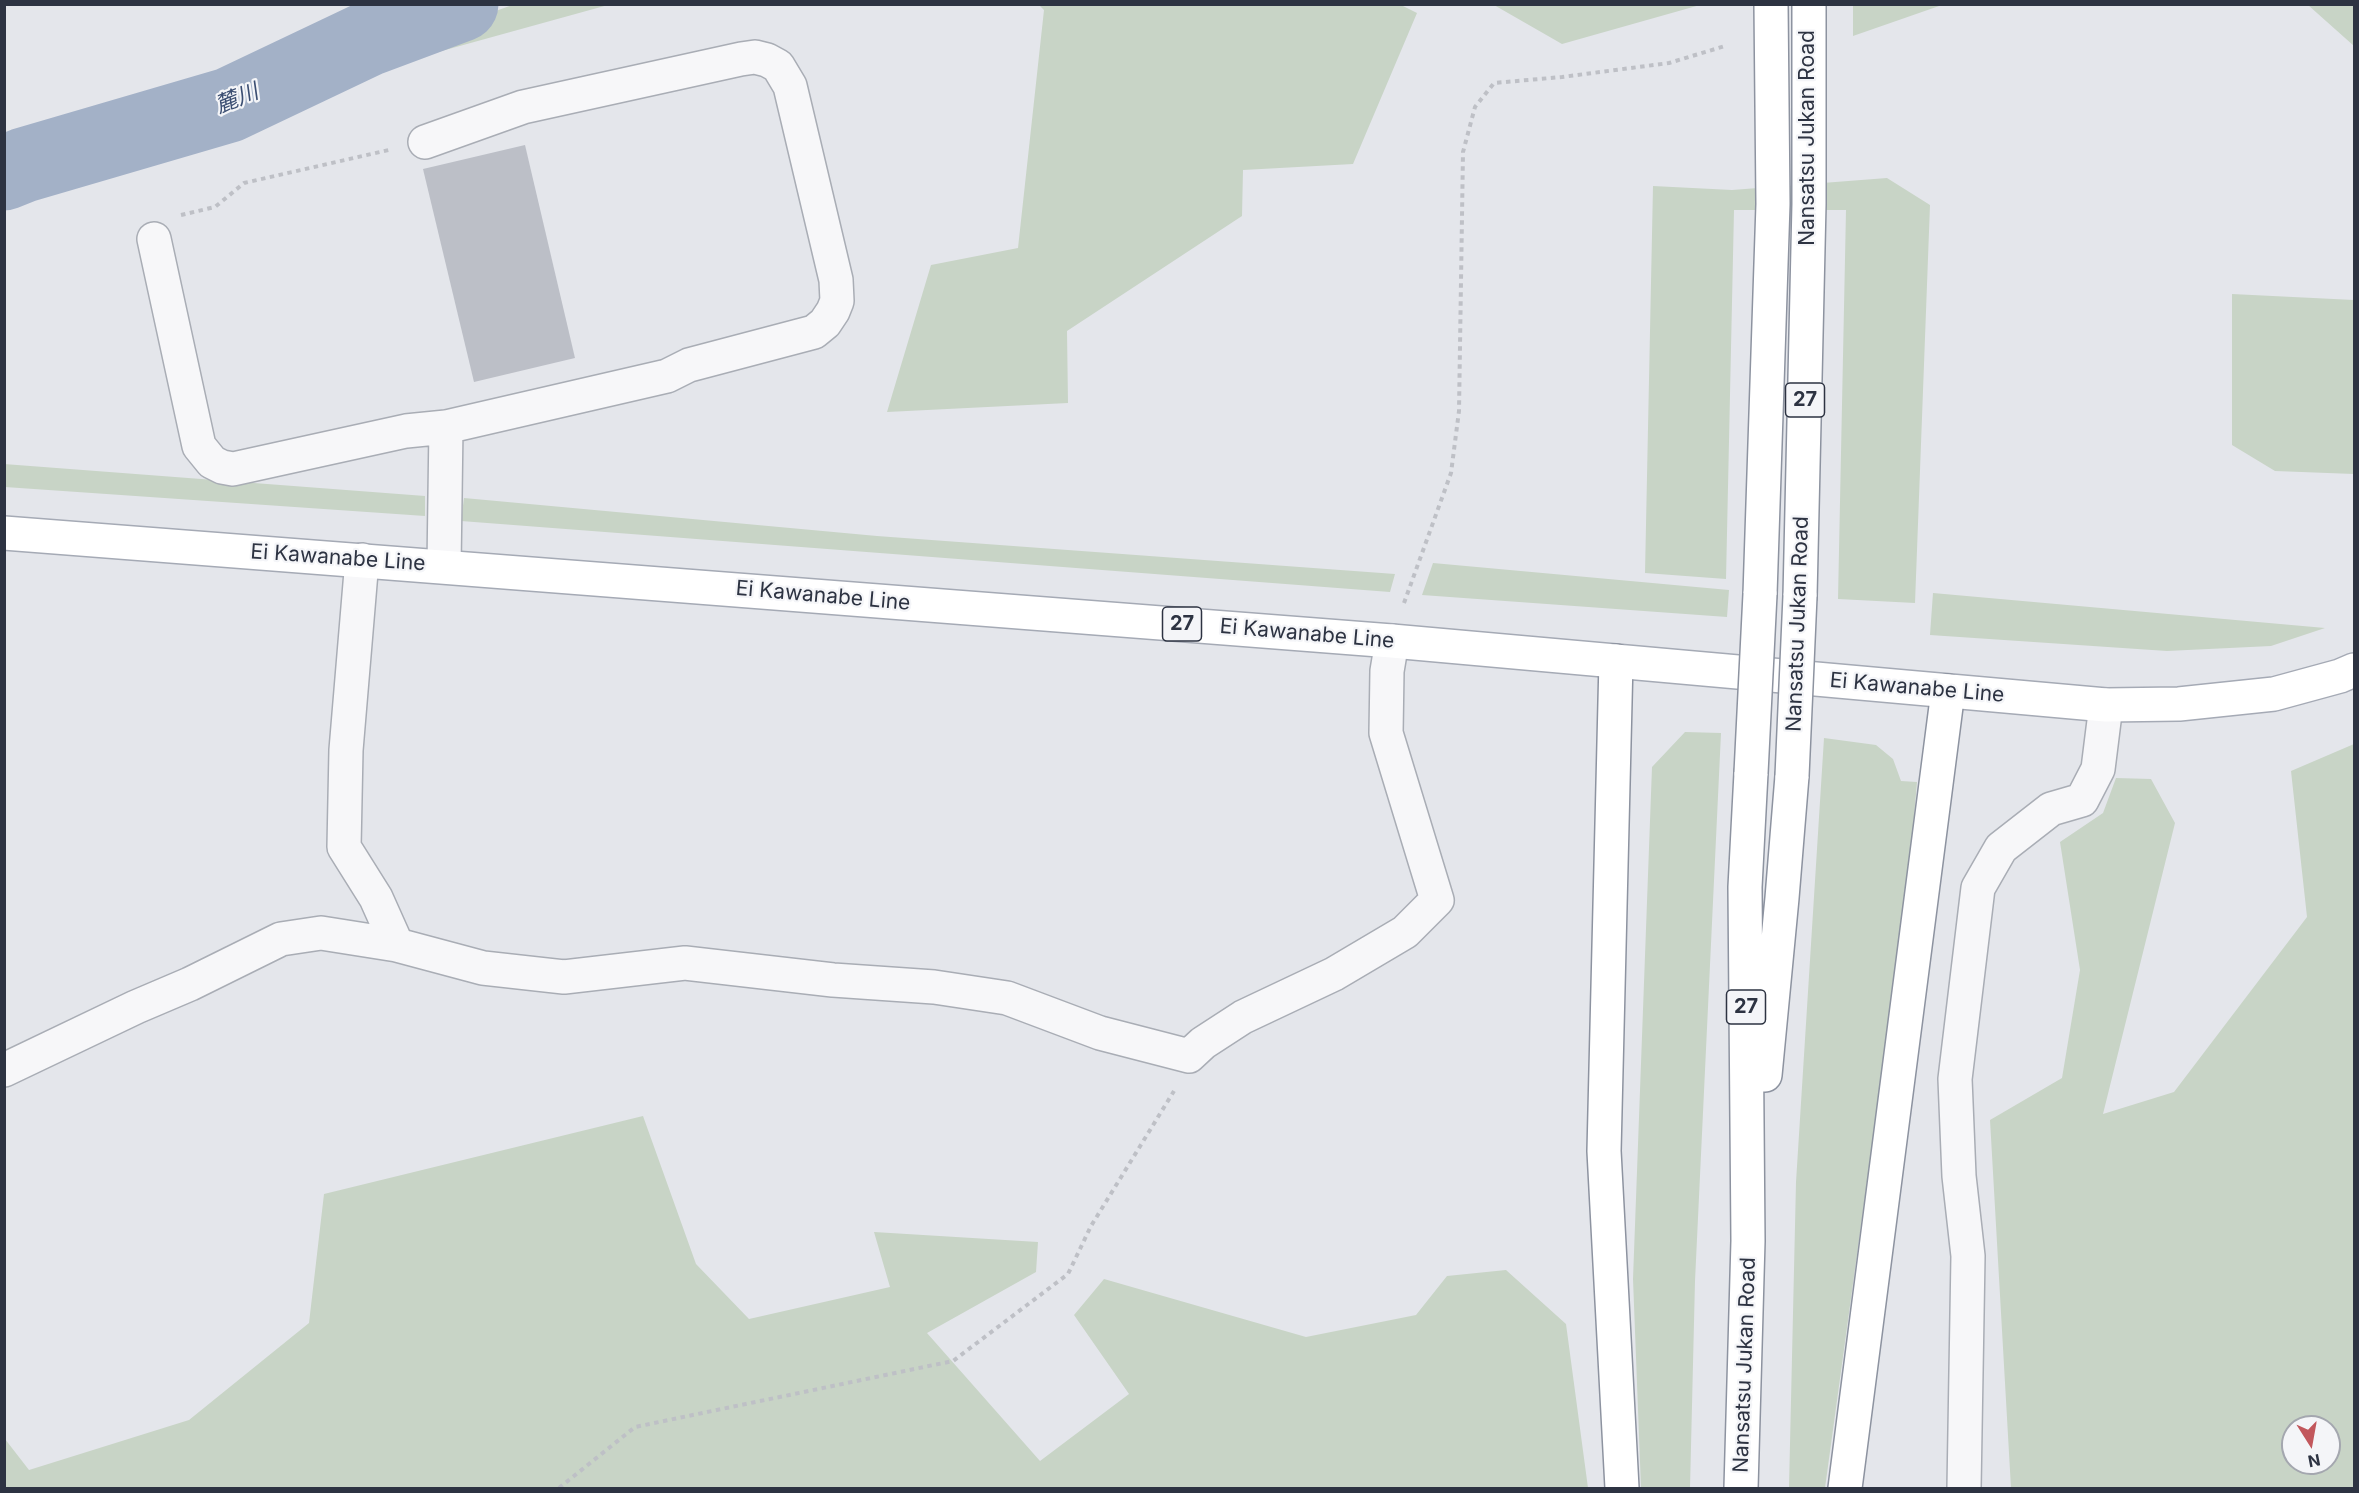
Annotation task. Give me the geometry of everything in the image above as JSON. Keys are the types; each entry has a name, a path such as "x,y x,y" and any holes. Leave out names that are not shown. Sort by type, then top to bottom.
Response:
{"main road":[{"name":"Nansatsu Jukan Road","path":"1741,1488 1748,1241 1745,887 1760,594 1773,204 1771,4"},
{"name":"Nansatsu Jukan Road","path":"1748,1241 1792,776 1800,596 1809,204 1809,4"},
{"name":"Ei Kawanabe Line","path":"4,533 1392,641 2106,705 2179,704 2274,694 2350,676"},
{"path":"1616,661 1604,1150 1622,1488"},
{"path":"1845,1488 1948,691"}],"street":[{"path":"154,239 196,436 204,455 222,467 244,467 406,431 446,427 667,376 689,364 807,334 825,323 833,311 837,290 790,86 778,66 767,60 754,57 741,58 523,106 425,142"},
{"path":"444,566 446,427"},
{"path":"363,560 346,750 344,847 376,898 397,945"},
{"path":"4,1070 281,939 321,933 397,945 483,968 564,976 685,963 832,980 934,987 1007,998 1100,1033 1189,1056 1203,1043 1243,1017 1334,974 1405,932 1437,900 1386,733 1387,671 1392,641"},
{"path":"1964,1488 1968,1256 1959,1176 1955,1079 1978,888 2001,848 2051,809 2082,800 2098,769 2106,705"}],"path":[{"path":"1392,641 1451,473 1459,411 1463,152 1475,107 1494,83 1669,63 1725,46"},
{"path":"154,239 167,218 216,207 244,183 425,142"},
{"path":"559,1488 635,1427 953,1361 1068,1274 1091,1226 1182,1077 1189,1056"}],"green space":[{"path":"515,4 608,5 438,52 438,32"},
{"path":"1399,4 1417,13 1353,164 1243,170 1242,216 1067,331 1068,403 887,412 931,265 1018,248 1044,10 1039,5"},
{"path":"1853,4 1942,5 1853,36"},
{"path":"1494,5 1700,5 1562,44"},
{"path":"2308,5 2354,5 2354,46"},
{"path":"1887,178 1930,205 1915,603 1838,599 1846,210 1734,210 1726,579 1645,573 1653,186 1732,190"},
{"path":"2232,294 2354,300 2354,474 2275,471 2232,445"},
{"path":"4,464 425,496 425,516 5,487"},
{"path":"464,498 877,536 1395,574 1390,592 461,521"},
{"path":"1433,563 1729,590 1727,617 1422,595"},
{"path":"1933,593 2325,628 2271,646 2167,651 1930,635"},
{"path":"1685,732 1721,733 1695,1281 1690,1488 1641,1488 1633,1279 1652,767"},
{"path":"1824,738 1876,745 1893,759 1901,781 1917,782 1909,875 1825,1488 1789,1488 1796,1182"},
{"path":"2354,744 2354,1488 2011,1488 1990,1120 2062,1078 2080,970 2060,842 2103,813 2116,778 2151,779 2175,823 2103,1114 2174,1092 2307,917 2291,771"},
{"path":"643,1116 696,1264 749,1319 890,1287 874,1232 1038,1242 1036,1272 927,1333 1040,1461 1129,1394 1074,1315 1104,1279 1306,1337 1416,1315 1447,1276 1506,1270 1566,1324 1588,1488 5,1488 5,1439 29,1470 189,1420 309,1323 324,1194"}],"building":[{"path":"525,145 575,358 474,382 423,169"}],"waterway":[{"name":"麓川","path":"4,173 24,165 229,105 370,38 461,4"}]}
